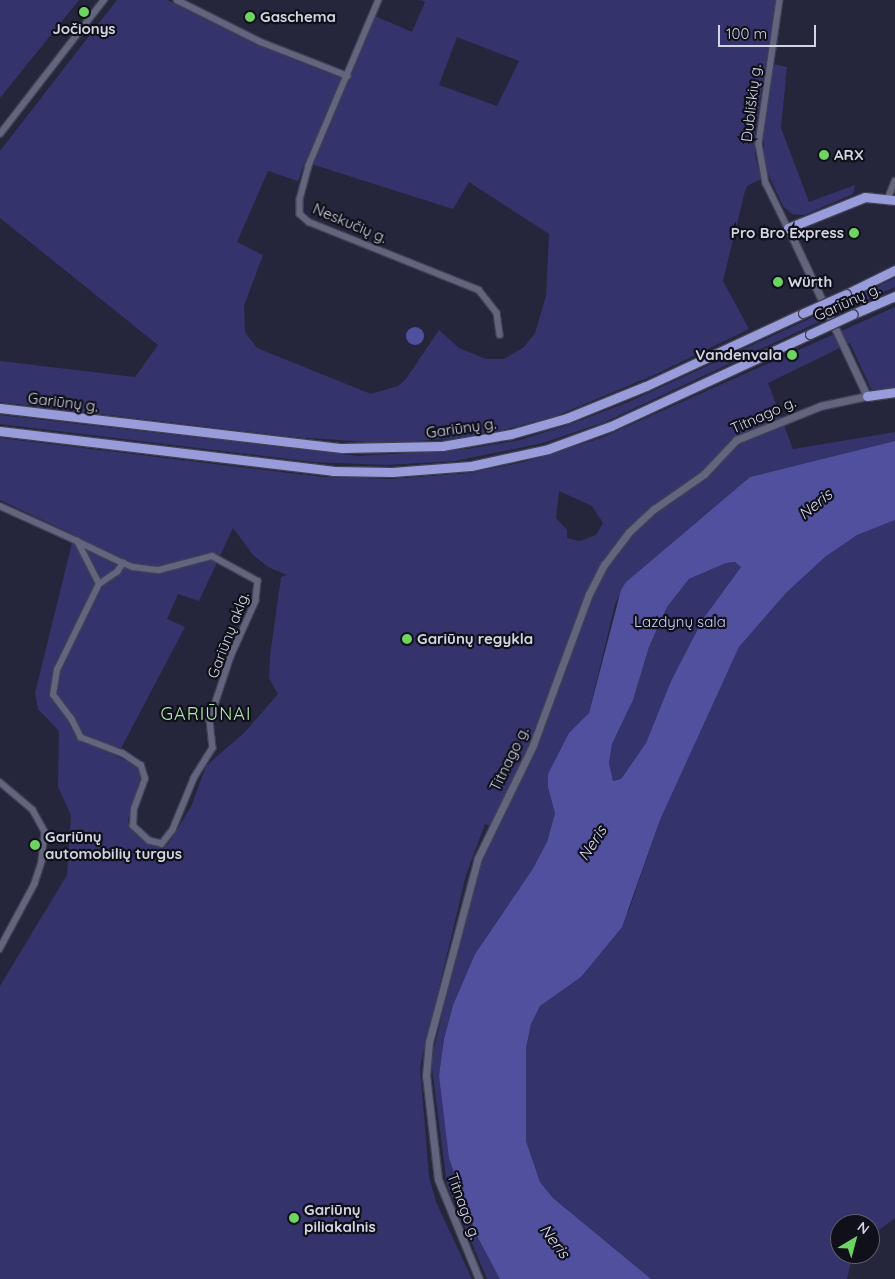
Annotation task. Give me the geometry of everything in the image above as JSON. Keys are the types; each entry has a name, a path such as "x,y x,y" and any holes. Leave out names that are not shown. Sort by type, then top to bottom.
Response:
{"highway":[{"path":"788,228 858,199 891,199"},
{"name":"Gariūnų g.","path":"0,408 324,447 407,449 442,446 511,434 574,416 803,314 895,270"},
{"name":"Gariūnų g.","path":"0,431 332,470 392,472 446,468 513,458 578,439 650,410 895,296"},
{"path":"867,396 895,392"}],"street":[{"path":"0,134 104,0"},
{"path":"177,0 261,42 348,76 379,0"},
{"name":"Dubliškių g.","path":"780,0 759,144 766,183 867,396"},
{"name":"Neskučių g.","path":"348,76 303,181 300,214 309,222 479,290 498,313 500,335"},
{"path":"891,199 895,181"},
{"name":"Titnago g.","path":"479,1279 438,1179 426,1076 429,1042 478,858 533,745 589,594 604,565 629,532 654,509 704,474 736,440 820,406 867,396"},
{"name":"Gariūnų aklg.","path":"0,506 123,563 146,570 159,570 212,556 256,579 259,584 256,602 231,657 210,720 212,748 194,779 173,830 162,844 149,840 133,826 134,809 146,779 141,766 123,754 81,738 53,695 57,670 99,584"},
{"path":"77,541 99,584 117,572 123,563"},
{"path":"0,782 33,810 45,832 42,862 35,884 0,949"}],"green space":[{"path":"0,0 79,0 0,98"},
{"path":"117,0 167,0 290,58 349,81 375,16 412,32 425,2 421,0 776,0 755,132 755,155 761,179 747,186 745,191 723,281 749,329 654,375 556,416 488,434 384,443 293,437 0,402 0,361 135,377 158,345 0,218 0,151","holes":["457,37 519,61 497,106 439,85","305,162 453,209 469,182 549,234 546,296 535,333 524,347 504,359 486,359 459,348 439,330 406,379 398,386 371,394 257,348 245,332 244,306 263,255 237,242 268,171 298,181"]},
{"path":"773,64 787,67 781,128 809,202 855,185 853,194 804,215 792,214 783,206 765,167 763,133"},
{"path":"895,278 895,287 846,309 845,302"},
{"path":"895,307 895,389 872,391 850,343 768,383 793,449 895,432 895,441 750,477 626,582 615,604 589,713 578,725 547,842 532,870 475,954 453,1005 444,1039 439,1075 500,1279 487,1279 447,1185 431,1061 476,875 496,828 485,824 466,875 420,1067 429,1177 436,1202 472,1279 0,1279 0,986 67,875 71,815 58,787 59,731 38,709 35,693 74,535 0,500 0,438 323,477 391,479 470,473 524,462 601,438","holes":["559,491 592,506 603,523 596,535 580,541 567,538 567,530 556,518","233,528 253,555 268,567 287,575 281,577 270,656 269,678 278,694 245,732 206,766 191,807 168,844 158,847 148,844 130,828 128,820 141,776 137,767 117,756 185,627 167,619 178,594 199,601"]},
{"path":"822,313 825,319 605,422 543,443 455,461 386,465 313,462 0,424 0,415 359,456 467,449 520,440 571,424 631,401"},
{"path":"895,520 895,1218 880,1229 880,1214 830,1214 830,1264 851,1264 847,1279 651,1279 553,1198 540,1182 526,1141 526,1048 531,1024 540,1006 581,977 629,910 660,820 739,647 786,593 825,557 857,535"},
{"name":"Lazdynų sala","path":"735,562 741,567 703,619 671,681 646,743 621,779 613,781 609,763 612,744 633,700 649,647 667,607 689,579 726,563"}],"water":[{"path":"415,327 421,330 424,336 421,342 415,345 409,342 406,336 409,330"},
{"name":"Neris","path":"895,441 895,520 857,535 825,557 786,593 739,647 660,820 622,927 581,977 540,1006 531,1024 526,1048 526,1141 540,1182 553,1198 651,1279 500,1279 475,1232 449,1158 439,1075 444,1039 453,1005 475,954 532,870 547,842 555,813 548,787 548,774 569,733 589,713 621,590 626,582 750,477","holes":["735,562 741,567 703,619 671,681 646,743 621,779 613,781 609,763 612,744 633,700 649,647 667,607 689,579 726,563"]}],"place":[{"name":"Jočionys","path":"84,12"},
{"name":"Gaschema","path":"250,17"},
{"name":"ARX","path":"824,155"},
{"name":"Pro Bro Express","path":"854,233"},
{"name":"Würth","path":"778,282"},
{"name":"Vandenvala","path":"792,355"},
{"name":"Gariūnų regykla","path":"407,639"},
{"name":"Gariūnų automobilių turgus","path":"35,845"},
{"name":"Gariūnų piliakalnis","path":"294,1218"}],"district":[{"name":"GARIŪNAI","path":"206,714"}]}
